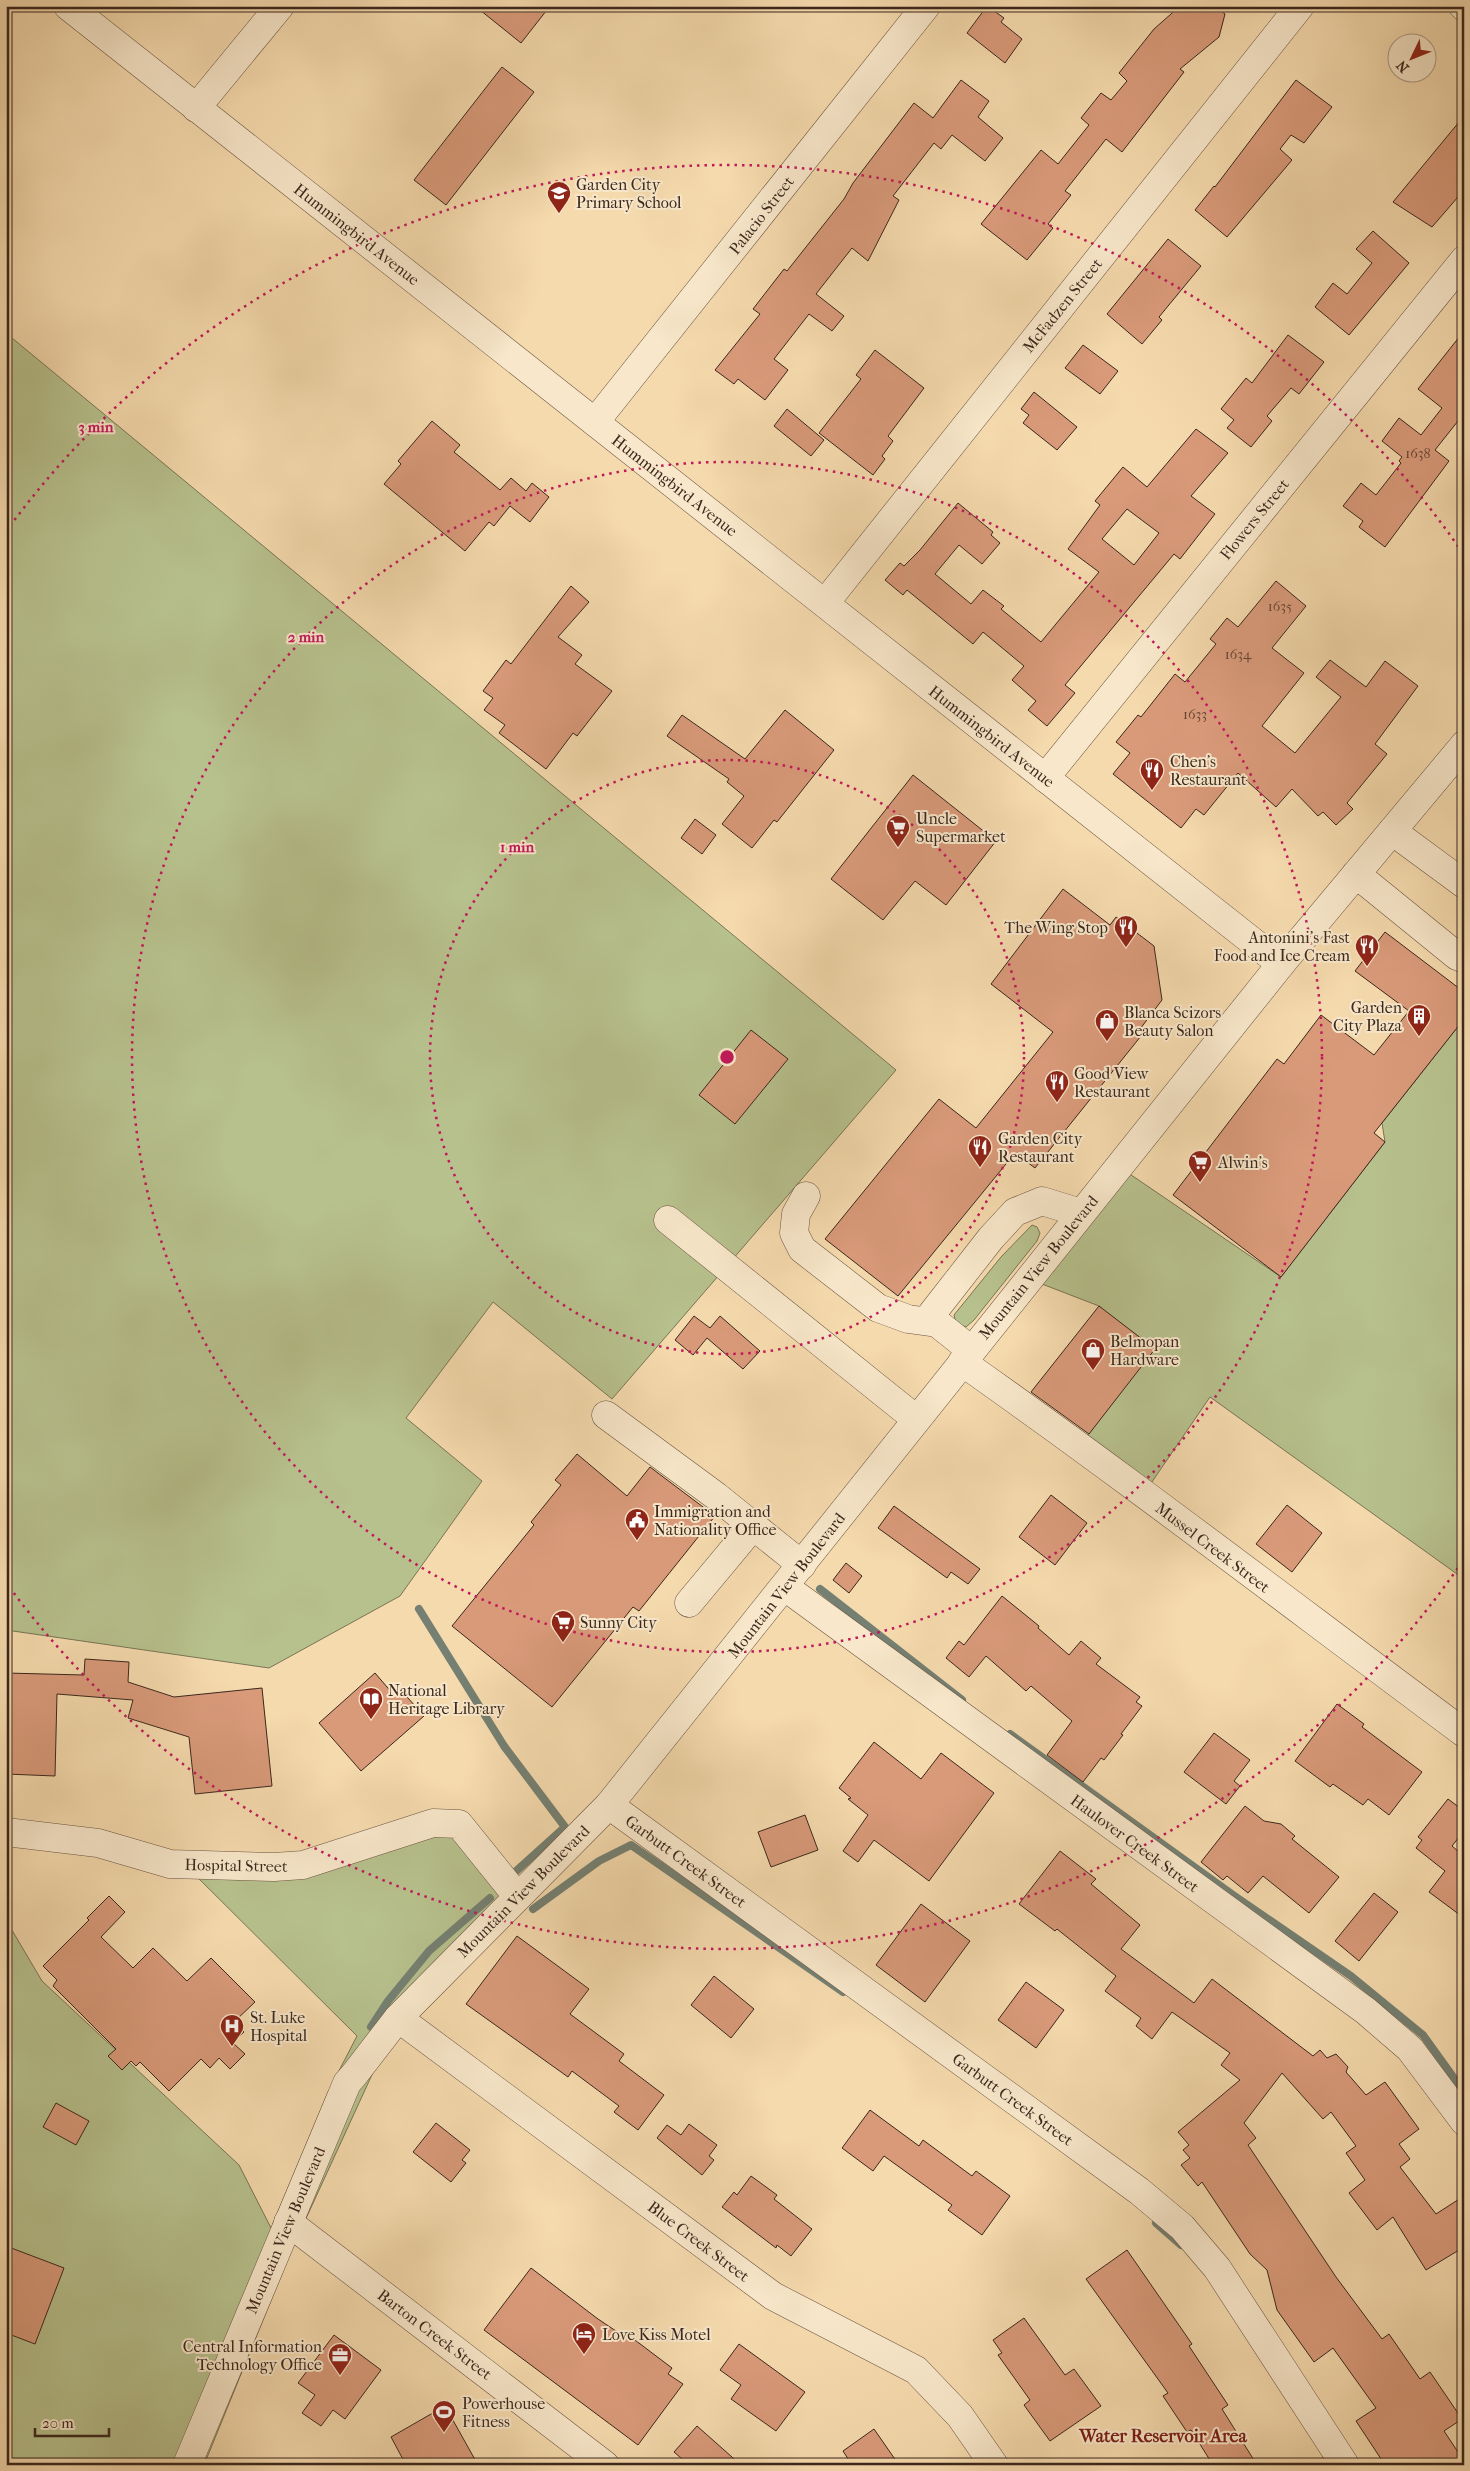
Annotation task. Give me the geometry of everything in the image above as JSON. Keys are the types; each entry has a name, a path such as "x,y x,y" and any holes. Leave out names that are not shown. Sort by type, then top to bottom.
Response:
{"street":[{"name":"Hummingbird Avenue","path":"68,6 1281,964"},
{"path":"196,108 280,6"},
{"name":"Palacio Street","path":"595,422 926,6"},
{"name":"McFadzen Street","path":"824,603 1300,6"},
{"name":"Flowers Street","path":"1045,778 1464,260"},
{"name":"Mountain View Boulevard","path":"187,2465 347,2084 398,2018 609,1805 1281,964 1464,745"},
{"path":"1392,831 1464,884"},
{"path":"1356,874 1457,956 1464,959"},
{"path":"806,1196 796,1214 794,1233 802,1249 878,1308 908,1319 927,1320 991,1238 1014,1212 1042,1201 1081,1213"},
{"path":"668,1220 916,1419"},
{"name":"Mussel Creek Street","path":"927,1320 937,1323 967,1356 1143,1496 1464,1733"},
{"path":"606,1415 716,1496 802,1565"},
{"path":"689,1604 753,1526"},
{"name":"Haulover Creek Street","path":"785,1587 1366,2011 1410,2049 1464,2121"},
{"name":"Garbutt Creek Street","path":"609,1805 1140,2191 1182,2227 1217,2268 1345,2465"},
{"name":"Hospital Street","path":"6,1832 98,1844 170,1864 274,1867 303,1865 433,1823 459,1824 517,1896"},
{"name":"Blue Creek Street","path":"398,2018 773,2296 916,2370 960,2416 994,2465"},
{"name":"Barton Creek Street","path":"288,2222 605,2465"}],"green space":[{"path":"6,333 896,1070 612,1399 493,1302 406,1418 482,1481 400,1596 269,1668 6,1630"},
{"path":"1464,1019 1464,1579 1210,1397 1143,1495 1080,1445 1154,1349 1099,1306 1029,1279 1118,1166 1281,1277 1385,1142 1382,1123"},
{"path":"1032,1225 1037,1227 1040,1233 1037,1241 974,1320 966,1327 956,1323 954,1315 1001,1257"},
{"path":"452,1834 517,1896 398,2018 292,2249 204,2465 6,2465 6,1920 42,1981 239,2165 271,2228 328,2092 357,2036 177,1857 292,1863"}],"building":[{"path":"475,6 550,6 521,43"},
{"path":"987,6 1004,18 1001,22 1022,39 1005,63 967,33"},
{"path":"1180,6 1215,6 1225,14 1219,37 1180,69 1184,72 1122,152 1106,139 1065,191 1071,195 1048,224 1053,228 1027,260 981,224 1041,150 1058,164 1089,125 1081,118 1101,93 1111,100 1127,81 1119,73 1154,29"},
{"path":"502,67 534,92 446,205 414,180"},
{"path":"961,80 989,101 978,117 1003,138 985,161 952,135 941,149 934,143 893,196 899,200 868,261 852,248 816,294 844,316 832,331 809,314 774,359 788,370 765,400 738,379 734,384 715,370 760,314 753,309 784,269 787,271 844,199 853,183 914,103 933,118"},
{"path":"1296,80 1332,107 1304,143 1291,135 1280,149 1292,160 1227,237 1195,210 1215,187"},
{"path":"1464,116 1464,190 1432,227 1393,202"},
{"path":"1373,231 1409,263 1349,335 1315,307 1333,283 1347,294 1372,263 1356,249"},
{"path":"1168,239 1201,266 1159,317 1162,320 1142,344 1107,314"},
{"path":"1464,331 1464,426 1458,421 1435,450 1449,461 1385,547 1359,527 1363,521 1343,506 1361,483 1376,495 1401,463 1399,461 1402,457 1382,441 1399,418 1421,435 1442,408 1418,389"},
{"path":"1288,335 1324,362 1299,394 1291,388 1267,416 1272,421 1251,447 1227,428 1234,420 1221,409 1246,378 1252,383"},
{"path":"1083,345 1118,371 1100,394 1065,368"},
{"path":"875,350 924,388 888,436 893,441 882,456 885,459 873,475 819,433 861,379 856,375"},
{"path":"1034,392 1077,427 1057,450 1023,423 1029,415 1021,409"},
{"path":"787,409 824,440 811,456 774,426"},
{"path":"432,421 460,445 454,452 500,490 511,478 526,491 532,483 549,497 530,522 510,506 494,526 489,522 465,551 384,484 401,464 398,461"},
{"path":"1196,429 1228,453 1191,496 1215,514 1180,559 1174,554 1065,685 1075,693 1047,726 1028,710 1036,701 1012,680 1024,666 983,632 973,644 907,590 903,595 885,580 900,563 904,566 920,550 958,503 993,532 991,535 1000,543 982,564 959,545 935,574 971,604 983,590 1004,606 1001,609 1041,642 1099,572 1068,549 1100,505 1095,501 1123,467 1147,487","holes":["1127,509 1159,533 1134,565 1102,539"]},
{"path":"1276,581 1306,606 1272,648 1304,673 1262,726 1295,753 1341,697 1316,677 1330,660 1366,687 1385,661 1418,686 1375,744 1387,754 1347,803 1353,809 1336,825 1323,812 1318,816 1292,789 1276,807 1238,773 1204,815 1196,809 1181,828 1113,774 1130,753 1116,742 1138,715 1141,717 1175,674 1185,682 1216,644 1210,639 1227,618 1238,627"},
{"path":"571,586 589,602 558,637 582,655 575,664 612,691 577,736 573,733 546,769 499,733 505,725 484,710 493,698 483,691 506,660 511,664"},
{"path":"785,710 834,750 777,822 774,820 752,848 722,824 744,796 727,782 729,779 667,736 682,715 745,759"},
{"name":"Uncle Supermarket","path":"913,775 996,841 946,905 915,881 883,920 831,879"},
{"path":"695,819 716,835 702,854 681,838"},
{"path":"1063,889 1110,925 1116,917 1154,946 1162,1000 1137,1033 1141,1036 1035,1168 1015,1153 898,1296 825,1239 939,1099 976,1128 1053,1032 991,984"},
{"path":"1385,932 1464,992 1464,1019 1374,1133 1385,1142 1281,1277 1173,1195 1277,1059 1284,1064 1321,1015 1374,1055 1409,1011 1355,971"},
{"path":"751,1030 788,1059 735,1124 699,1095"},
{"name":"Belmopan Hardware","path":"1099,1306 1155,1349 1089,1434 1031,1392"},
{"path":"694,1316 710,1328 720,1316 760,1351 743,1369 707,1338 693,1355 675,1340"},
{"path":"577,1454 627,1496 650,1467 715,1516 639,1611 633,1607 552,1707 452,1626 534,1525 531,1522 561,1485 555,1480"},
{"path":"1051,1495 1087,1523 1055,1565 1019,1537"},
{"path":"1287,1505 1322,1533 1292,1572 1256,1544"},
{"path":"894,1506 980,1569 968,1584 951,1572 947,1578 878,1528"},
{"path":"846,1563 862,1576 849,1593 833,1580"},
{"path":"1002,1596 1039,1626 1038,1628 1069,1655 1081,1641 1101,1658 1096,1664 1140,1697 1136,1702 1142,1706 1121,1734 1123,1735 1104,1760 1101,1758 1083,1782 1047,1755 1072,1721 1031,1686 1026,1691 986,1656 969,1677 946,1658 959,1641 964,1645"},
{"path":"85,1659 129,1662 128,1682 174,1697 262,1688 272,1786 195,1794 189,1737 128,1718 133,1700 57,1694 55,1776 6,1774 6,1673 84,1675"},
{"name":"National Heritage Library","path":"375,1673 393,1694 399,1688 424,1716 361,1771 319,1723"},
{"path":"1337,1704 1364,1724 1362,1727 1422,1772 1389,1815 1368,1799 1363,1805 1333,1784 1330,1787 1295,1761"},
{"path":"1214,1733 1250,1760 1234,1781 1240,1786 1226,1804 1184,1772"},
{"path":"874,1742 921,1779 941,1753 994,1793 929,1881 874,1840 858,1862 843,1851 868,1815 848,1799 851,1798 839,1788"},
{"path":"1448,1799 1464,1811 1464,1831 1452,1846 1459,1852 1464,1845 1464,1918 1429,1892 1445,1871 1416,1848 1422,1840 1418,1837"},
{"path":"1245,1806 1264,1821 1281,1824 1295,1836 1292,1839 1339,1877 1309,1913 1263,1876 1248,1893 1227,1876 1223,1880 1201,1862"},
{"path":"805,1815 818,1850 771,1867 758,1832"},
{"path":"1060,1851 1096,1879 1091,1884 1140,1925 1121,1949 1194,2003 1212,1979 1313,2056 1320,2050 1327,2058 1336,2054 1348,2067 1346,2072 1366,2095 1385,2082 1419,2129 1399,2144 1410,2159 1400,2167 1436,2214 1464,2196 1464,2247 1426,2270 1393,2217 1377,2230 1349,2193 1365,2180 1346,2153 1356,2146 1331,2112 1323,2119 1282,2073 1244,2123 1256,2138 1248,2145 1336,2277 1382,2339 1389,2334 1420,2379 1430,2372 1462,2419 1444,2431 1464,2461 1464,2465 1385,2465 1356,2421 1376,2408 1333,2348 1314,2362 1277,2310 1267,2270 1250,2254 1202,2182 1198,2186 1181,2165 1190,2158 1183,2150 1189,2145 1178,2132 1240,2080 1221,2065 1230,2053 1172,2012 1152,2039 1136,2026 1141,2018 1105,1991 1116,1976 1057,1929 1055,1931 1019,1904"},
{"path":"1374,1893 1398,1912 1359,1961 1335,1941"},
{"name":"St. Luke Hospital","path":"109,1896 125,1912 101,1937 133,1968 153,1948 187,1981 211,1958 255,2002 234,2022 244,2032 233,2043 245,2054 230,2069 219,2058 210,2068 201,2059 169,2091 140,2062 136,2066 131,2061 122,2070 108,2056 116,2049 53,1986 57,1980 43,1966 89,1920 87,1918"},
{"path":"921,1904 970,1941 925,2002 876,1965"},
{"path":"517,1936 589,1989 570,2014 624,2054 619,2061 664,2095 638,2130 614,2112 619,2106 572,2071 568,2077 466,2004"},
{"path":"714,1976 754,2009 731,2038 691,2005"},
{"path":"1026,1982 1064,2010 1036,2048 998,2020"},
{"path":"56,2103 89,2121 76,2145 43,2127"},
{"path":"870,2110 919,2146 923,2140 972,2176 976,2171 1010,2196 982,2235 948,2210 952,2205 884,2156 873,2171 842,2148"},
{"path":"436,2123 470,2150 462,2160 466,2163 451,2182 413,2152"},
{"path":"689,2124 717,2145 709,2156 714,2160 702,2175 657,2138 667,2125 681,2135"},
{"path":"751,2176 777,2195 774,2199 812,2229 791,2256 777,2245 776,2248 722,2207 734,2192 737,2195"},
{"path":"6,2246 64,2268 35,2344 6,2333"},
{"path":"1127,2250 1192,2344 1189,2346 1228,2405 1222,2409 1257,2465 1213,2465 1191,2430 1187,2432 1163,2396 1168,2393 1086,2279"},
{"path":"531,2268 598,2319 625,2337 627,2334 672,2368 668,2374 683,2384 638,2445 484,2330"},
{"path":"1024,2318 1065,2375 1074,2369 1101,2406 1050,2441 1024,2405 1030,2400 998,2355 1002,2353 993,2340"},
{"name":"Central Information Technology Office","path":"334,2335 381,2370 345,2419 333,2410 321,2426 302,2413 315,2395 298,2383"},
{"path":"739,2344 805,2392 776,2431 731,2399 741,2385 720,2370"},
{"path":"445,2406 478,2465 406,2465 391,2437"},
{"path":"697,2426 741,2465 689,2465 674,2452"},
{"path":"874,2429 899,2465 852,2465 843,2451"}],"waterway":[{"path":"820,1589 962,1700"},
{"path":"419,1609 504,1746 565,1827 514,1873"},
{"path":"1010,1734 1233,1895 1351,1976 1423,2035 1464,2092"},
{"path":"533,1909 599,1861 631,1845 843,1992"},
{"path":"371,2027 388,2001 429,1951 490,1898"},
{"path":"1156,2223 1181,2245"}],"place":[{"name":"Garden City Primary School","path":"559,214"},
{"name":"Chen's Restaurant","path":"1152,791"},
{"name":"Uncle Supermarket","path":"898,848"},
{"name":"The Wing Stop","path":"1126,948"},
{"name":"Antonini's Fast Food and Ice Cream","path":"1367,967"},
{"name":"Garden City Plaza","path":"1419,1037"},
{"name":"Blanca Scizors Beauty Salon","path":"1107,1042"},
{"name":"Good View Restaurant","path":"1057,1103"},
{"name":"Garden City Restaurant","path":"980,1168"},
{"name":"Alwin's","path":"1200,1183"},
{"name":"Belmopan Hardware","path":"1093,1371"},
{"name":"Immigration and Nationality Office","path":"637,1541"},
{"name":"Sunny City","path":"563,1643"},
{"name":"National Heritage Library","path":"371,1720"},
{"name":"St. Luke Hospital","path":"232,2047"},
{"name":"Love Kiss Motel","path":"584,2355"},
{"name":"Central Information Technology Office","path":"340,2376"},
{"name":"Powerhouse Fitness","path":"444,2433"}],"district":[{"name":"Water Reservoir Area","path":"1163,2436"}]}
